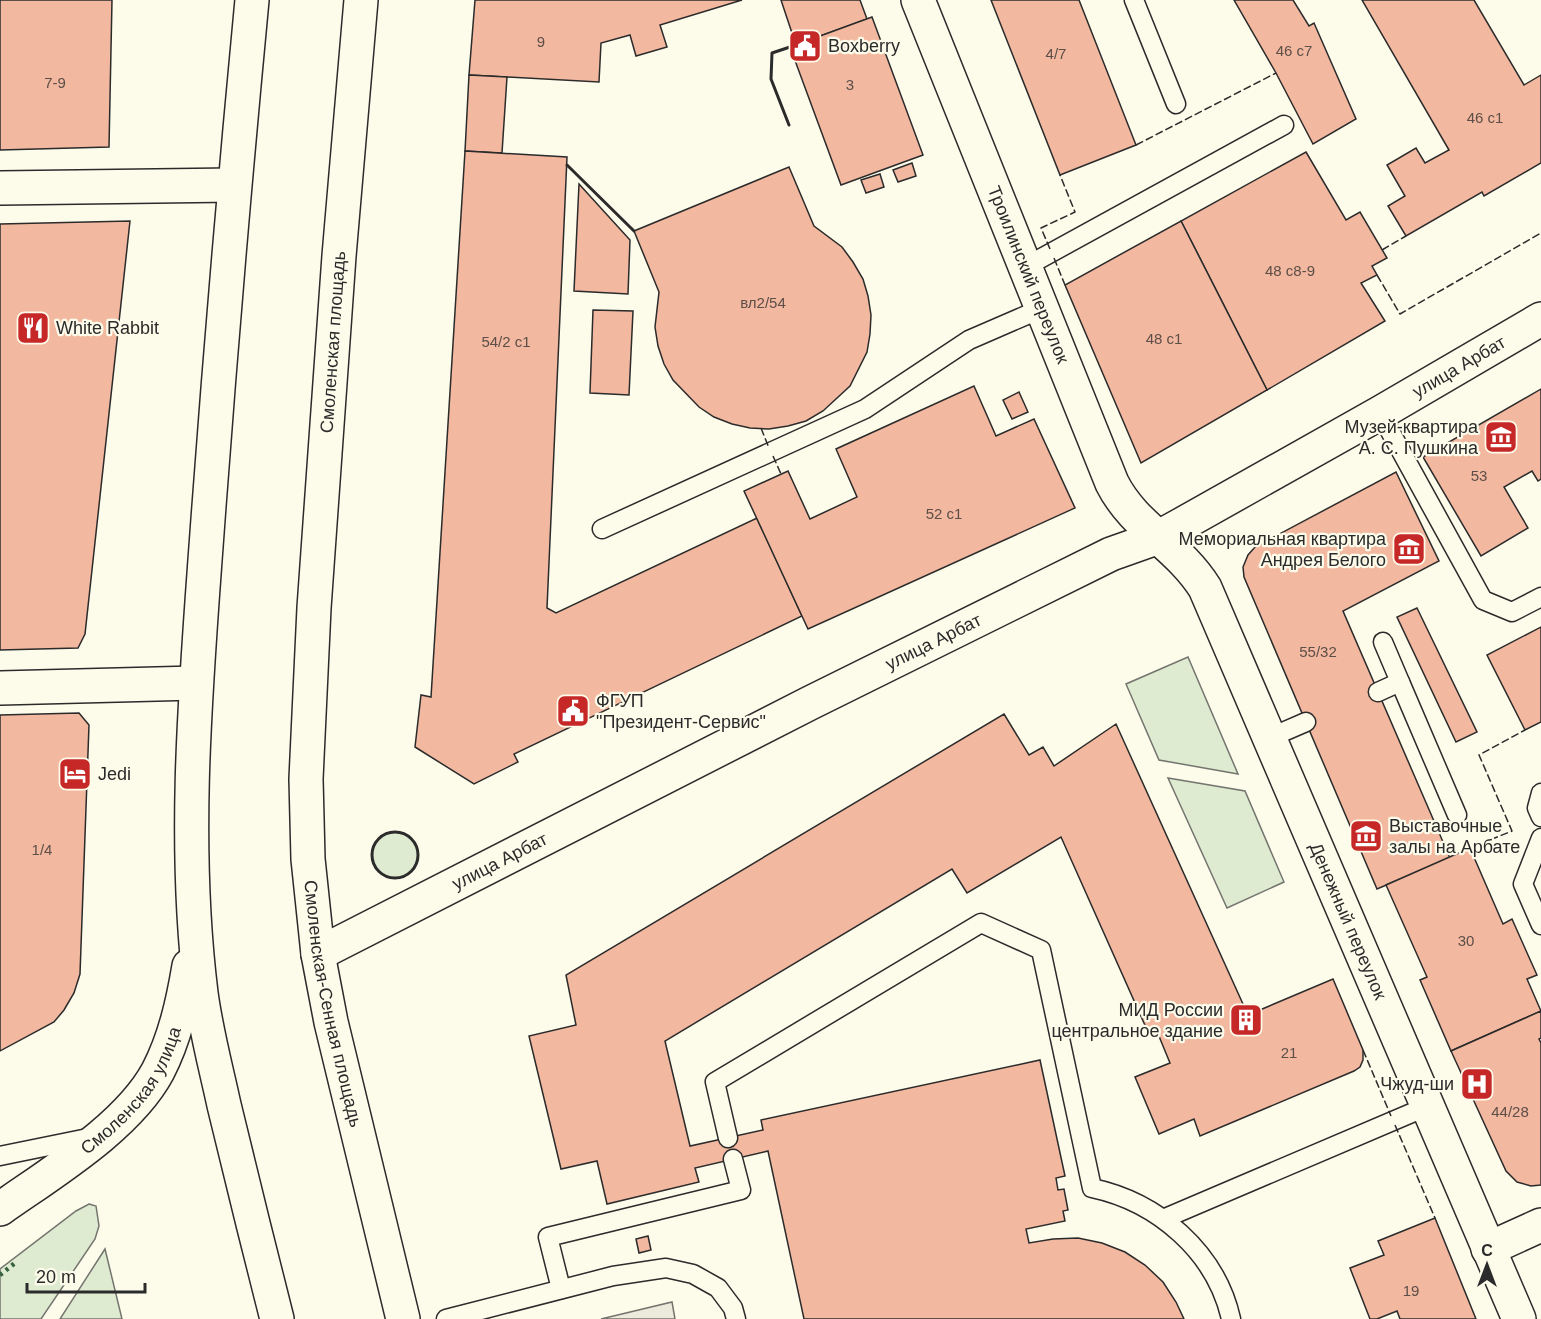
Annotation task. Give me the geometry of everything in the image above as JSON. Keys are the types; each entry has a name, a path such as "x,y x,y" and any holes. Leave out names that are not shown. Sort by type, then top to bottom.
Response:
{"street":[{"path":"252,0 234,185 196,683 193,780 195,928 201,997 214,1062 277,1319"},
{"name":"Смоленская площадь","path":"310,684 339,256 361,0"},
{"name":"Троилинский переулок","path":"918,0 1112,483 1121,501 1139,520 1169,531"},
{"path":"0,188 234,185"},
{"name":"улица Арбат","path":"318,954 1110,554 1169,531 1380,413 1541,319"},
{"name":"Денежный переулок","path":"1169,531 1205,588 1518,1319"},
{"path":"0,688 196,683"},
{"name":"Смоленская-Сенная площадь","path":"310,684 306,779 307,848 318,954 403,1319"},
{"name":"Смоленская улица","path":"0,1209 105,1134 135,1103 158,1072 177,1024 195,928"},
{"path":"1488,1249 1541,1225"}],"lane":[{"path":"1134,0 1176,104"},
{"path":"1025,267 1284,124"},
{"path":"602,529 865,409 969,340 1043,308"},
{"path":"1380,413 1483,600 1512,612 1541,597"},
{"path":"1383,642 1457,815"},
{"path":"1378,692 1400,682"},
{"path":"1269,738 1306,722"},
{"path":"1541,794 1537,808 1541,817"},
{"path":"1541,838 1523,884 1541,925"},
{"path":"728,1138 715,1082 981,923 1041,950 1092,1188 1134,1201 1163,1219 1184,1236 1204,1260 1220,1287 1231,1319"},
{"path":"1163,1219 1428,1106"},
{"path":"0,1156 105,1134"},
{"path":"561,1289 548,1237 741,1190 733,1159"},
{"path":"446,1319 614,1276 666,1268 693,1274 718,1288 733,1308 736,1319"}],"green space":[{"path":"1188,657 1238,774 1159,760 1126,684"},
{"path":"1168,778 1245,791 1284,882 1227,908"},
{"path":"395,832 411,839 418,855 411,871 395,878 379,871 372,855 379,839"},
{"path":"89,1204 96,1206 99,1226 95,1239 41,1319 0,1319 0,1269 76,1211"},
{"path":"105,1249 122,1319 60,1319"}],"shaded area":[{"path":"672,1302 675,1319 601,1319"}],"building":[{"path":"0,0 112,0 109,147 0,150"},
{"path":"475,0 742,0 660,25 667,47 636,56 630,35 601,43 599,82 469,75"},
{"path":"781,0 860,0 867,19 796,45"},
{"path":"991,0 1079,0 1136,145 1060,175"},
{"path":"1234,0 1293,0 1309,26 1314,23 1356,119 1313,144"},
{"path":"1362,0 1474,0 1524,85 1541,75 1541,163 1484,196 1482,192 1406,236 1388,206 1405,196 1387,165 1416,148 1425,163 1449,150"},
{"path":"872,17 923,155 841,185 790,47"},
{"path":"469,75 507,77 502,153 465,151"},
{"path":"465,151 567,157 547,608 556,613 757,518 802,616 514,754 518,762 474,784 415,747 421,695 431,697"},
{"path":"1306,152 1346,220 1360,212 1387,258 1372,266 1377,275 1361,283 1385,321 1267,390 1181,221"},
{"path":"912,163 916,176 898,182 893,170"},
{"path":"789,167 814,226 842,247 863,279 871,315 870,334 867,352 850,386 823,411 806,421 788,426 769,429 750,428 714,417 699,407 673,380 658,346 655,327 659,292 634,231"},
{"path":"880,174 884,187 866,193 861,180"},
{"path":"579,184 630,240 628,294 574,291"},
{"path":"130,221 85,634 78,648 0,650 0,224"},
{"path":"1181,221 1267,390 1141,463 1065,285"},
{"path":"593,310 633,311 629,395 590,393"},
{"path":"974,386 996,436 1034,419 1075,508 808,629 744,491 788,471 810,519 857,497 836,449"},
{"path":"1541,389 1541,479 1538,481 1532,471 1504,487 1528,528 1481,556 1423,457"},
{"path":"1019,392 1028,412 1012,419 1003,400"},
{"path":"1396,472 1439,561 1343,611 1450,858 1377,889 1244,577 1243,567 1248,555 1255,547"},
{"path":"1417,608 1477,732 1456,742 1397,617"},
{"path":"1541,627 1541,722 1525,730 1487,655"},
{"path":"79,713 89,725 80,974 74,993 54,1022 0,1051 0,715"},
{"name":"МИД России центральное здание","path":"1004,714 1029,755 1043,747 1054,766 1116,724 1248,1015 1333,979 1363,1050 1363,1060 1360,1067 1354,1071 1200,1136 1194,1119 1159,1134 1135,1077 1170,1063 1156,1029 1148,1032 1061,837 967,893 952,869 665,1041 690,1146 763,1130 761,1120 1040,1060 1065,1176 1056,1178 1058,1190 1064,1189 1068,1210 1063,1211 1065,1221 1026,1229 1029,1243 1078,1238 1102,1243 1125,1252 1145,1265 1163,1282 1184,1319 804,1319 768,1151 695,1168 699,1182 607,1204 597,1161 561,1169 529,1036 576,1025 566,975"},
{"path":"1470,848 1503,924 1512,919 1537,975 1527,979 1541,1011 1451,1051 1420,980 1427,977 1386,885"},
{"path":"1541,1011 1541,1038 1539,1039 1541,1043 1541,1185 1531,1186 1517,1182 1506,1171 1451,1051"},
{"path":"1435,1218 1476,1319 1400,1319 1397,1311 1377,1319 1370,1319 1350,1268 1384,1255 1378,1241"},
{"path":"648,1236 651,1250 639,1253 636,1239"}],"hedge":[{"path":"0,1275 15,1263"}],"fence":[{"path":"1136,145 1276,73"},
{"path":"1050,249 1041,228 1075,212 1060,175"},
{"path":"1377,275 1400,314 1541,233"},
{"path":"1382,250 1406,236"},
{"path":"1054,258 1065,285"},
{"path":"761,428 769,448"},
{"path":"773,456 781,474"},
{"path":"1470,848 1512,831 1479,755 1525,730"},
{"path":"1363,1050 1391,1116"},
{"path":"1395,1125 1435,1218"}],"wall":[{"path":"789,125 771,79 772,53 790,47"},
{"path":"567,165 634,231"},
{"path":"395,832 411,839 418,855 411,871 395,878 379,871 372,855 379,839 395,832"}],"place":[{"name":"Boxberry","path":"805,46"},
{"name":"White Rabbit","path":"33,328"},
{"name":"Музей-квартира А. С. Пушкина","path":"1501,437"},
{"name":"Мемориальная квартира Андрея Белого","path":"1409,549"},
{"name":"ФГУП \"Президент-Сервис\"","path":"573,711"},
{"name":"Jedi","path":"75,774"},
{"name":"Выставочные залы на Арбате","path":"1366,836"},
{"name":"МИД России центральное здание","path":"1246,1020"},
{"name":"Чжуд-ши","path":"1477,1084"}]}
